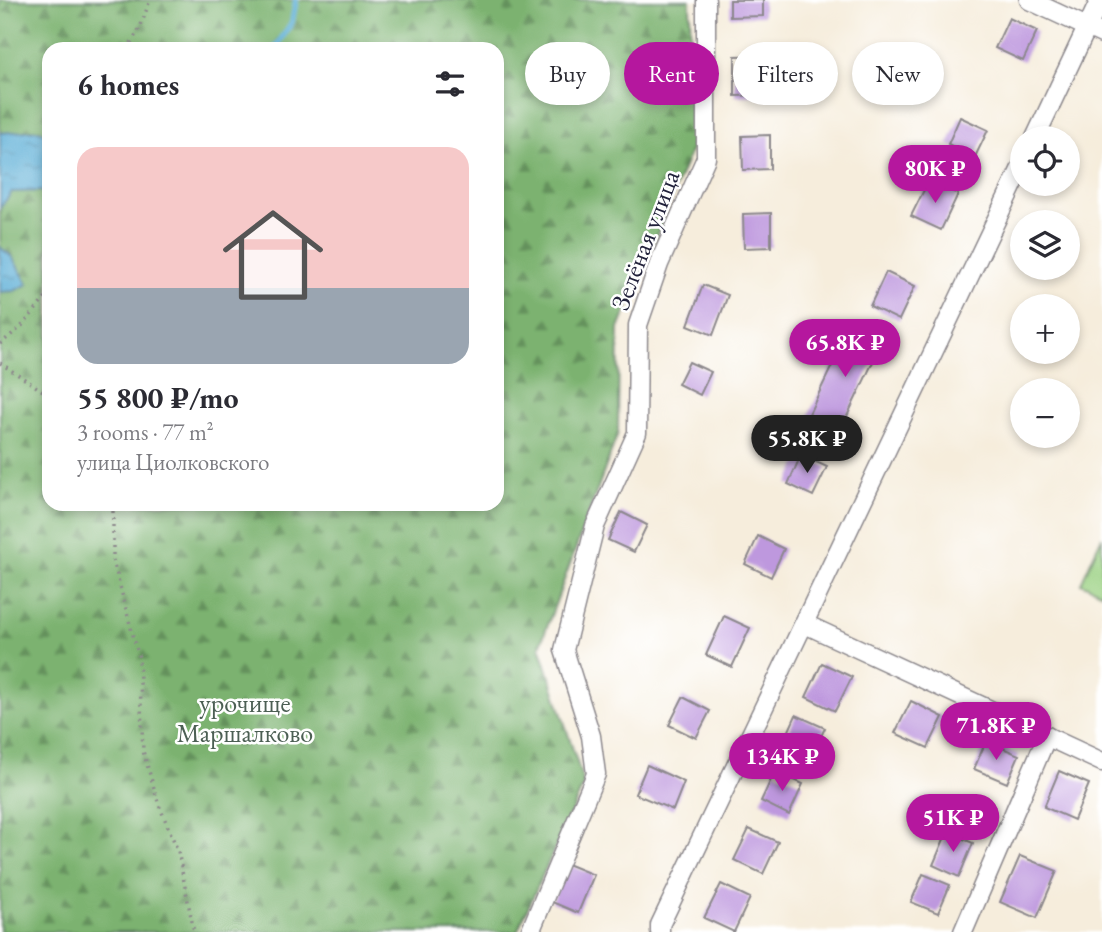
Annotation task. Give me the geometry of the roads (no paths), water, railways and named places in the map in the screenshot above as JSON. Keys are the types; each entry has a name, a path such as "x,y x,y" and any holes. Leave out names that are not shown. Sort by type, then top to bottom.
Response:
{"street":[{"name":"Зелёная улица","path":"530,932 596,774 591,736 564,650 595,526 638,433 638,326 659,264 706,158 706,0"},
{"path":"1029,0 1095,30"},
{"path":"1042,126 1095,30 1100,0"},
{"path":"660,929 1010,191"},
{"path":"806,624 1102,762"},
{"path":"963,932 1047,736"}],"water":[{"path":"42,132 42,191 12,192 0,208 0,133"},
{"path":"0,247 12,257 28,284 14,291 0,292"}],"waterway":[{"path":"279,42 292,22 296,0"}],"park label":[{"name":"урочище Маршалково","path":"245,718"}]}
